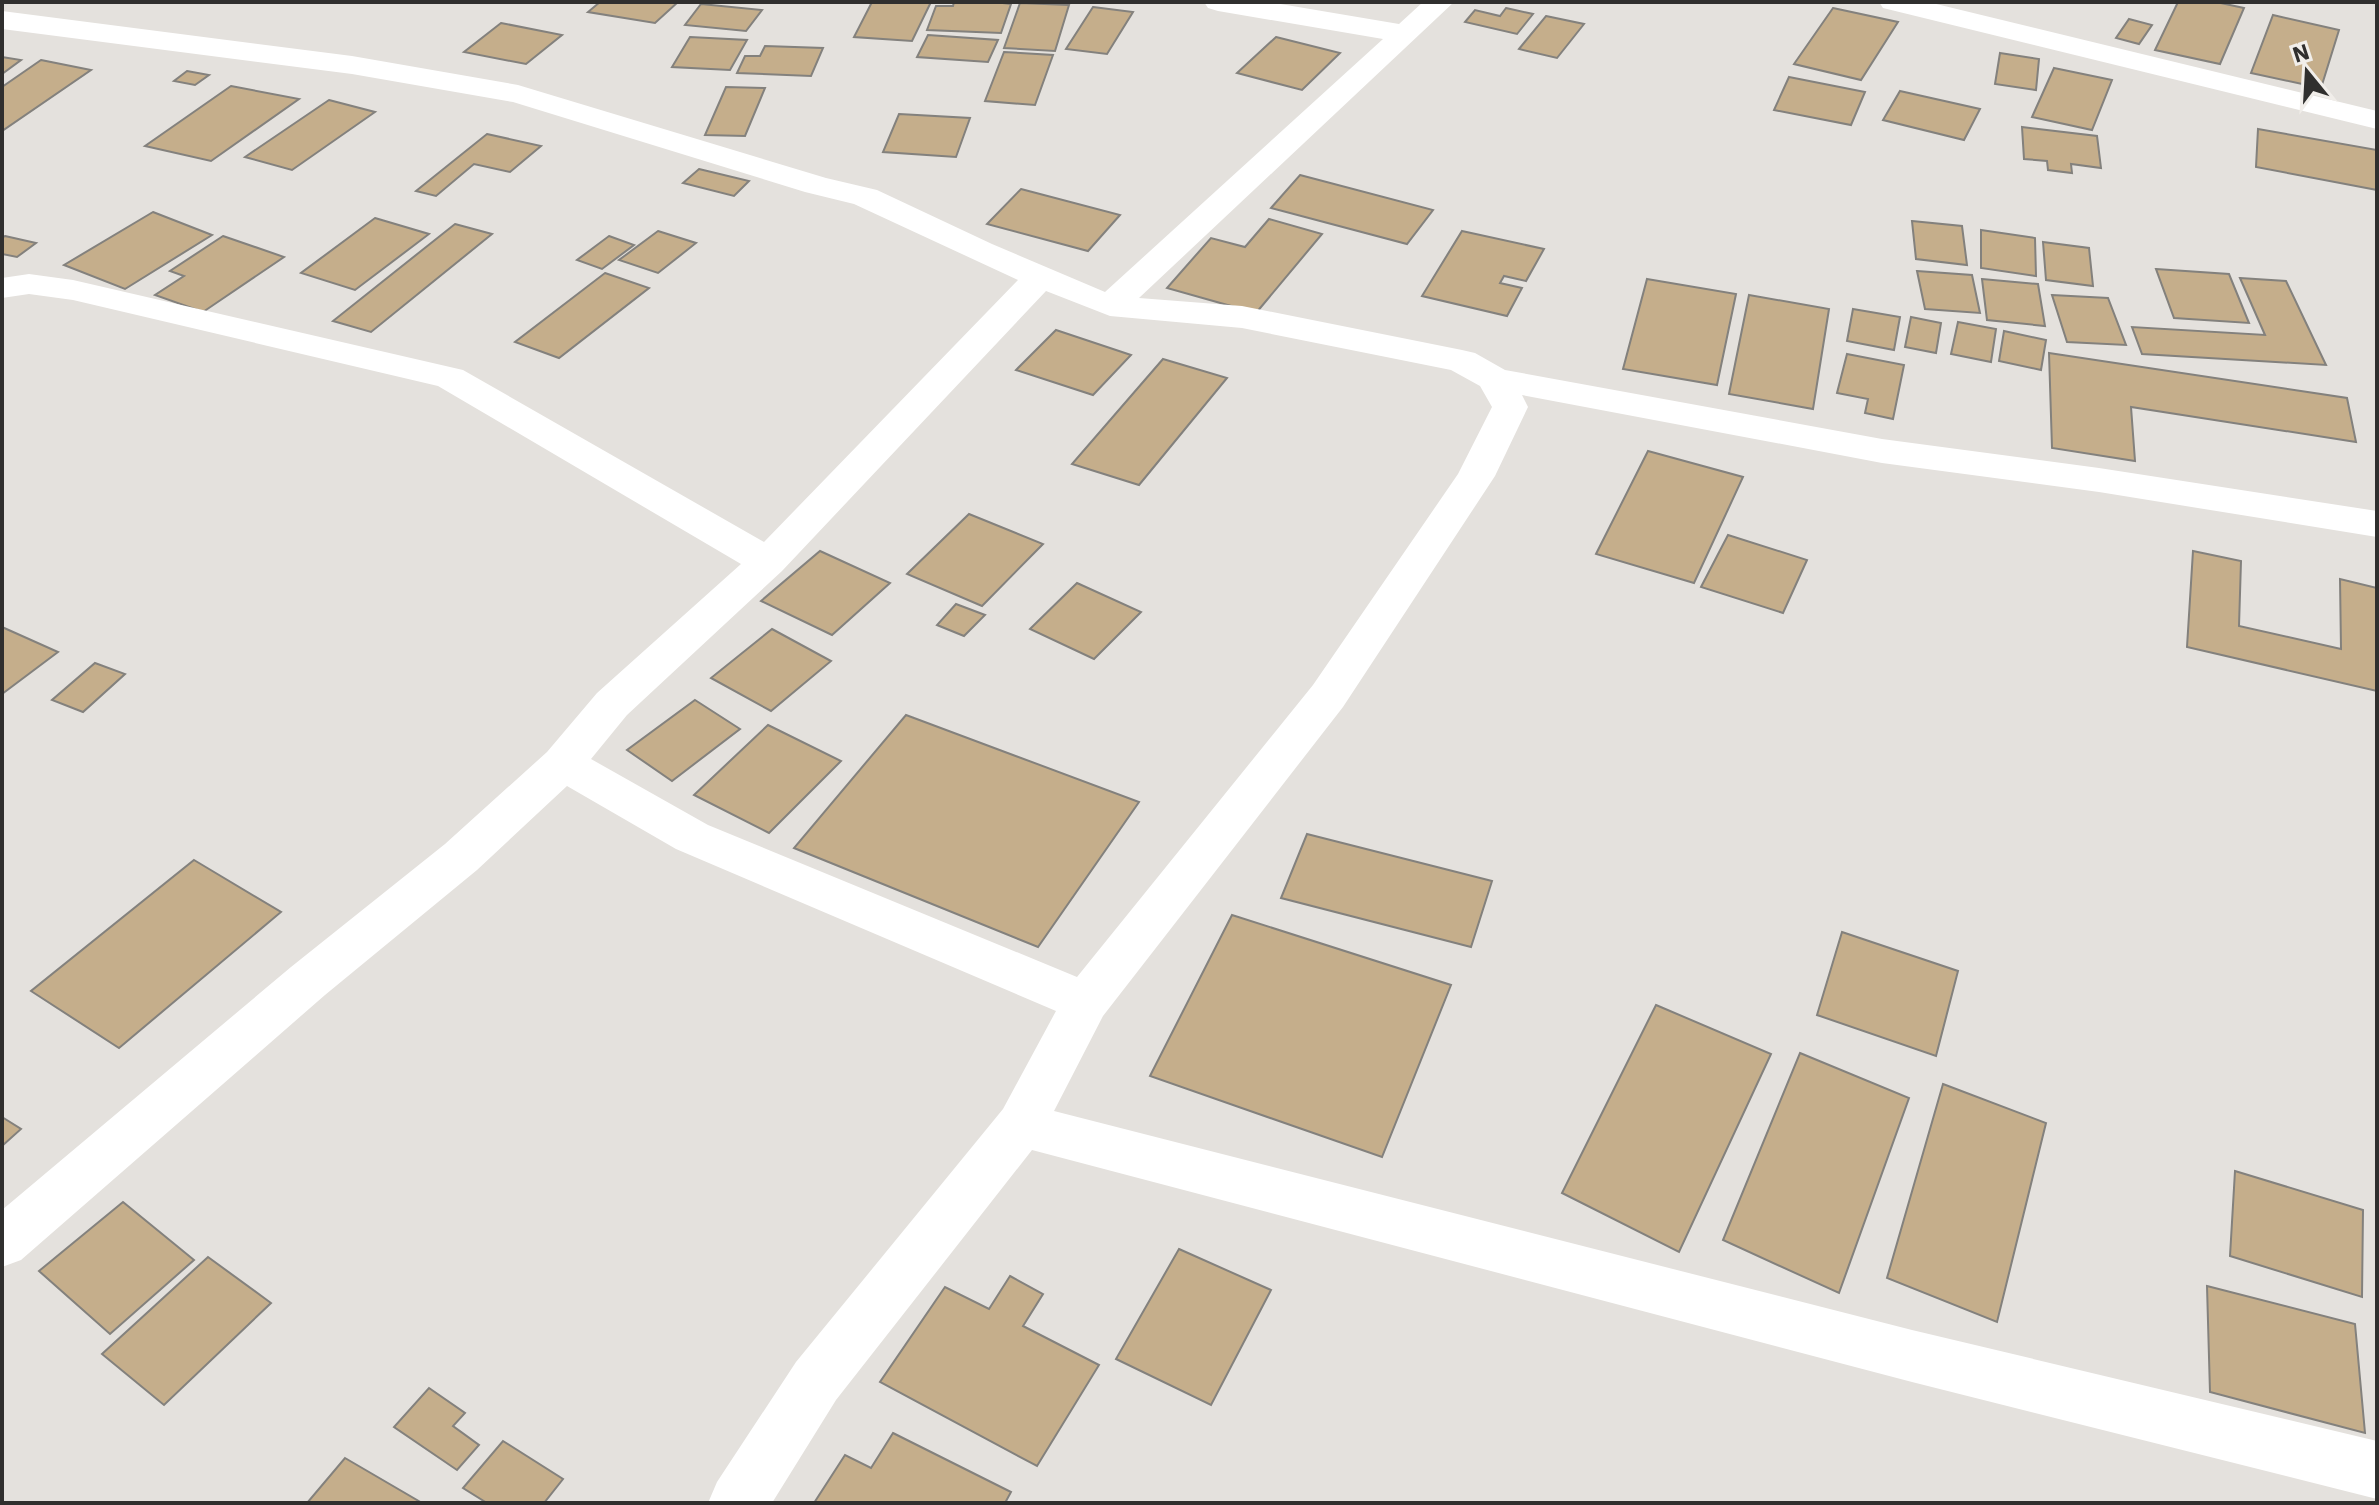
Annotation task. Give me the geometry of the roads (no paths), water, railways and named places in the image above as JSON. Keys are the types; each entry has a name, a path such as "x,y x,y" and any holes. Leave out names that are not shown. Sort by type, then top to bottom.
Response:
{"street":[{"path":"1218,2 1406,34"},
{"path":"1110,306 1440,2"},
{"path":"1893,2 2377,120"},
{"path":"2,20 352,65 518,94 802,181 865,197 980,251 1110,306 1242,317 1462,361 1494,379 1882,451 2099,480 2377,524"},
{"path":"2,1243 308,981 461,857 563,763 612,704 768,562 1042,275"},
{"path":"2,288 29,284 73,290 450,378 768,562"},
{"path":"738,1503 816,1381 1021,1125 1086,1002 1328,696 1476,476 1510,407 1494,379"},
{"path":"563,763 692,837 1086,1002"},
{"path":"1021,1125 1912,1356 2377,1470"}]}
